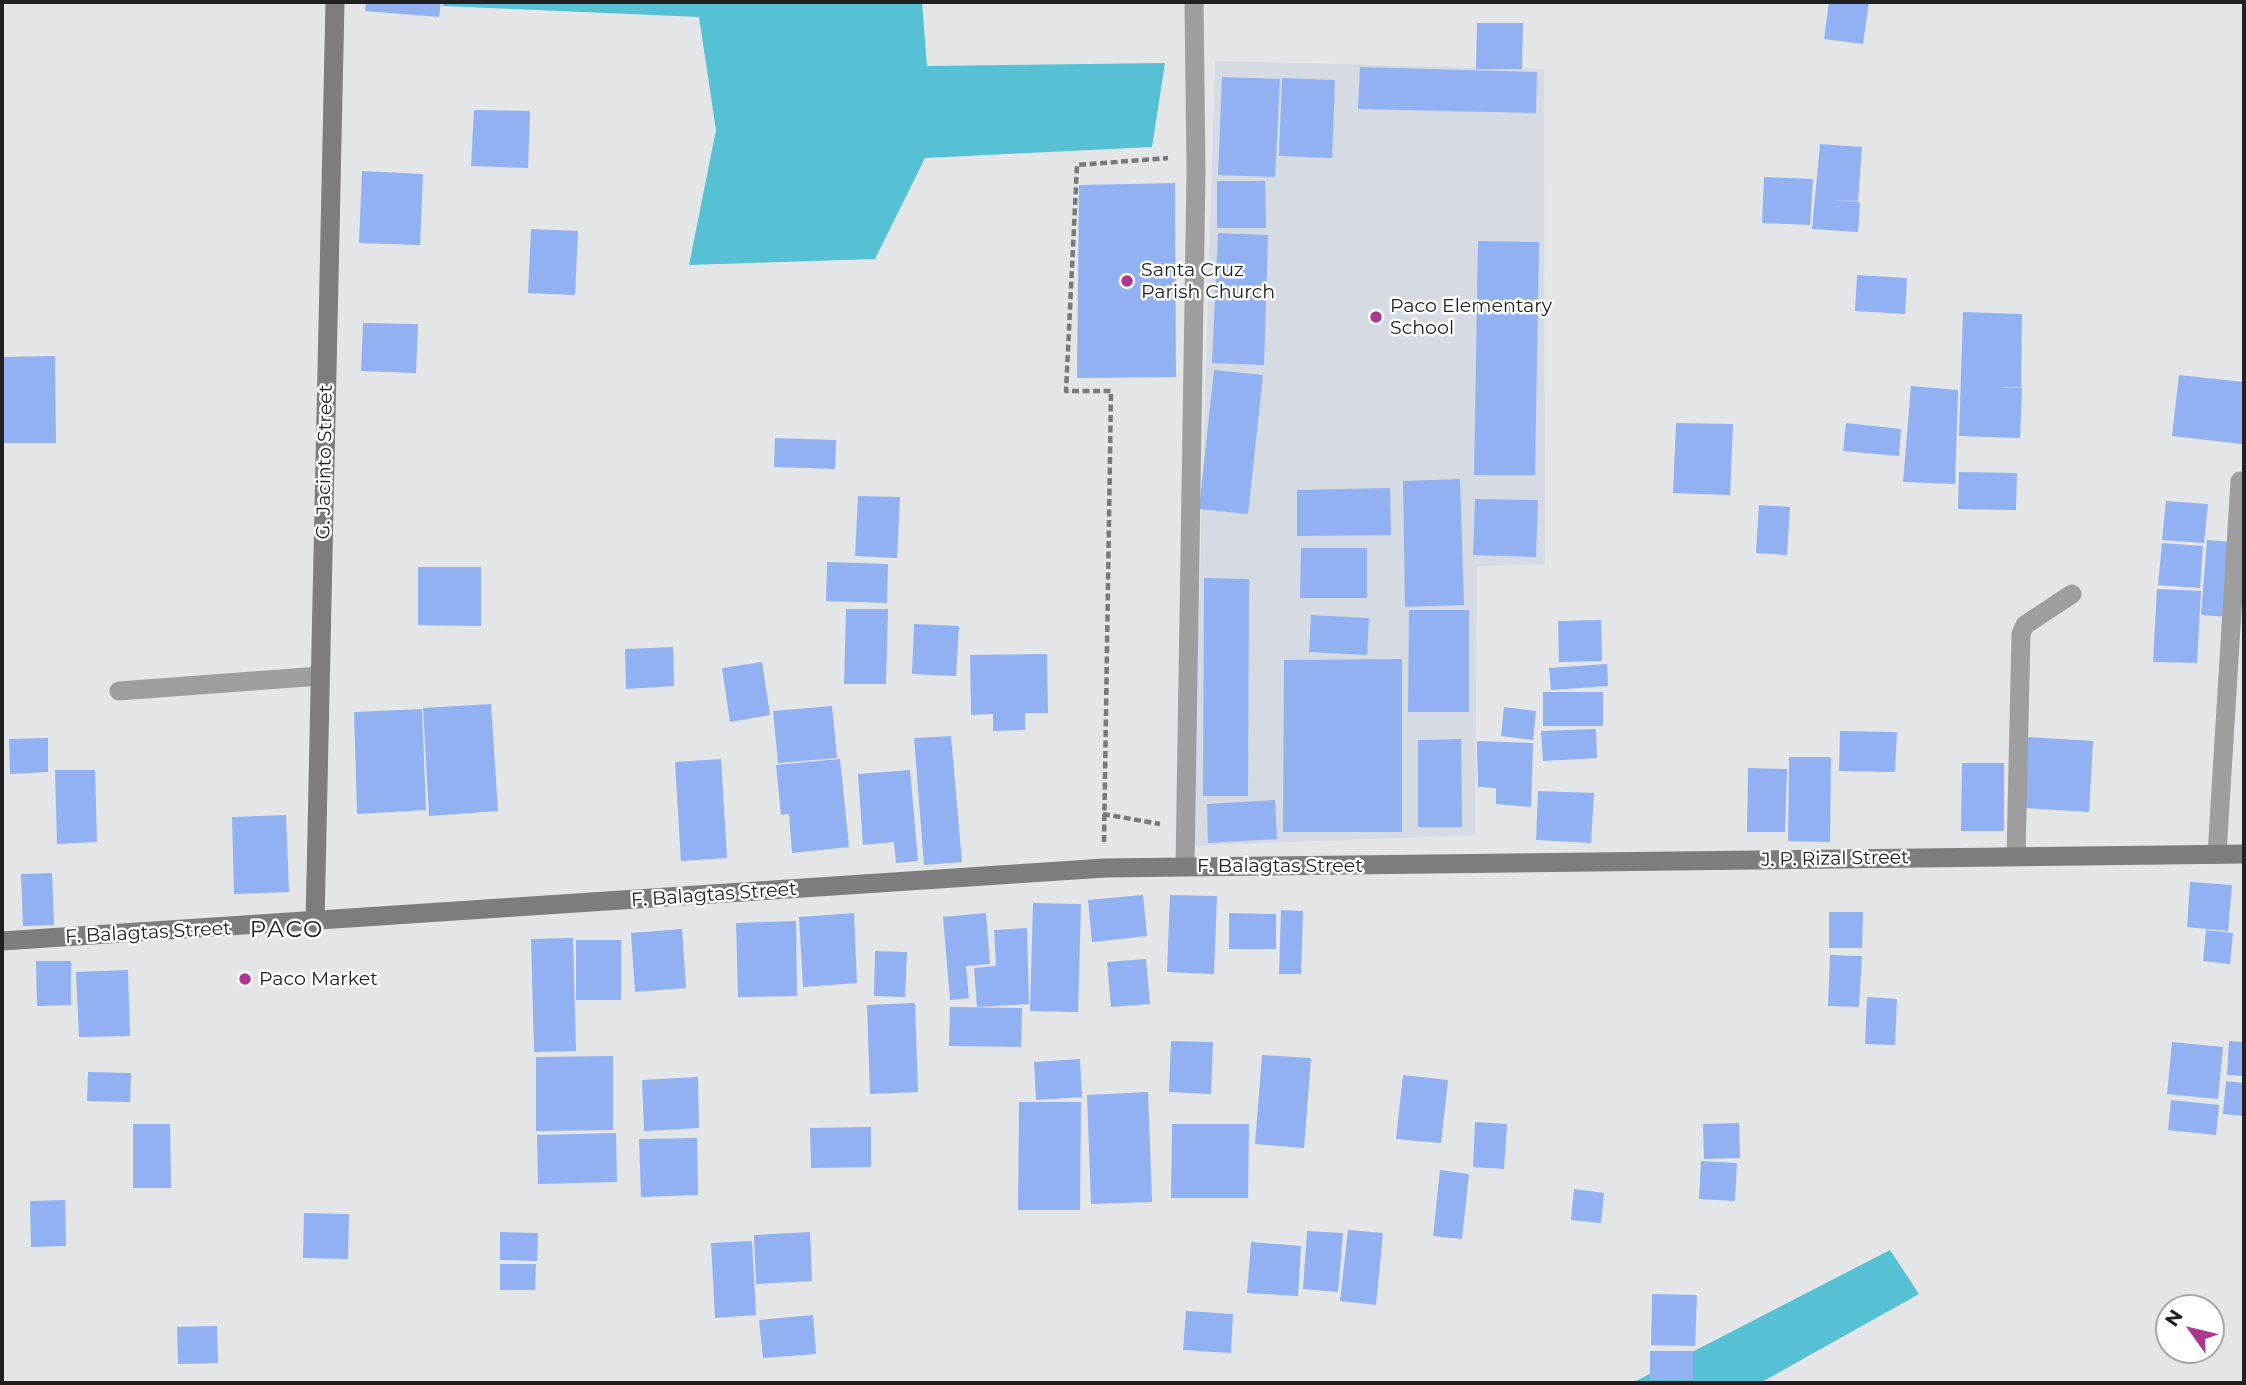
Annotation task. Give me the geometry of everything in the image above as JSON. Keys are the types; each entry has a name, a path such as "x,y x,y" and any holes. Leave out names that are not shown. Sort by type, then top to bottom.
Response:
{"main road":[{"name":"G. Jacinto Street","path":"315,923 335,2"},
{"name":"J. P. Rizal Street","path":"1426,865 2244,854"},
{"name":"F. Balagtas Street","path":"2,941 315,923 1105,868 1426,865"}],"street":[{"path":"1178,867 1196,174 1194,2"},
{"path":"2217,854 2240,481"},
{"path":"2016,856 2021,634 2025,625 2072,594"},
{"path":"119,691 320,676"}],"path":[{"path":"1105,868 1103,814 1111,391 1066,391 1077,165 1170,158"},
{"path":"1103,814 1167,825 1178,867"}],"shaded area":[{"name":"Paco Elementary School","path":"1215,61 1544,69 1545,564 1477,566 1475,835 1192,846"}],"water":[{"path":"443,2 922,2 927,66 1165,63 1152,147 925,158 875,259 689,265 716,130 699,17 443,6"},
{"path":"1890,1250 1919,1294 1760,1383 1632,1383"}],"building":[{"path":"366,2 441,2 439,17 365,11"},
{"path":"1829,2 1869,2 1863,44 1824,39"},
{"path":"1477,23 1523,23 1522,69 1476,69"},
{"path":"1360,67 1537,72 1536,113 1358,109"},
{"path":"1222,77 1280,79 1275,177 1218,175"},
{"path":"1282,78 1335,80 1332,158 1279,156"},
{"path":"474,110 530,111 528,168 471,166"},
{"path":"1820,144 1862,147 1858,201 1830,200 1860,202 1858,232 1812,229"},
{"path":"362,171 423,174 420,245 359,243"},
{"path":"1764,177 1813,179 1810,225 1762,223"},
{"path":"1217,181 1265,181 1266,228 1217,228"},
{"name":"Santa Cruz Parish Church","path":"1175,183 1176,377 1077,378 1079,185"},
{"path":"531,229 578,231 575,295 528,293"},
{"path":"1218,233 1268,235 1264,365 1212,363"},
{"path":"1478,241 1539,242 1535,475 1474,475"},
{"path":"1857,275 1907,278 1905,314 1855,311"},
{"path":"1963,312 2022,314 2021,387 1998,387 2022,388 2020,438 1959,436"},
{"path":"363,323 418,324 416,373 361,371"},
{"path":"55,356 56,443 3,443 2,357"},
{"path":"1214,370 1263,375 1248,514 1199,509"},
{"path":"2179,375 2244,382 2242,444 2172,436"},
{"path":"1911,386 1958,390 1955,484 1903,482"},
{"path":"1676,423 1733,424 1730,495 1673,493"},
{"path":"1846,423 1901,429 1899,456 1843,451"},
{"path":"775,438 836,440 835,469 774,467"},
{"path":"1959,472 2017,473 2016,510 1958,509"},
{"path":"1460,479 1464,605 1405,607 1403,481"},
{"path":"1390,488 1391,535 1297,536 1297,490"},
{"path":"858,496 900,497 897,558 855,556"},
{"path":"1475,499 1538,500 1536,557 1473,555"},
{"path":"2166,501 2208,504 2204,543 2162,540"},
{"path":"1759,505 1790,507 1787,555 1756,553"},
{"path":"2207,540 2233,542 2227,617 2201,615"},
{"path":"2162,543 2203,546 2200,588 2158,585"},
{"path":"1301,548 1367,548 1367,598 1300,598"},
{"path":"827,562 888,564 887,603 826,601"},
{"path":"418,567 481,567 481,626 418,625"},
{"path":"1204,578 1249,579 1248,796 1203,796"},
{"path":"2157,589 2201,591 2197,663 2153,662"},
{"path":"846,609 888,609 886,684 844,684"},
{"path":"1409,610 1469,610 1469,712 1408,712"},
{"path":"1311,615 1369,618 1367,655 1309,652"},
{"path":"1601,620 1602,661 1559,662 1558,621"},
{"path":"914,624 959,626 956,676 912,674"},
{"path":"673,647 674,686 626,689 625,649"},
{"path":"1047,654 1048,713 1025,713 1025,730 993,731 993,714 971,715 970,655"},
{"path":"1402,659 1402,832 1283,832 1284,660"},
{"path":"762,662 770,715 730,722 722,668"},
{"path":"1607,664 1608,686 1551,690 1549,668"},
{"path":"1543,692 1603,692 1603,726 1543,726"},
{"path":"491,704 498,811 429,816 423,708"},
{"path":"832,706 837,758 778,763 773,711"},
{"path":"1504,707 1536,711 1533,740 1501,736"},
{"path":"422,709 426,810 357,814 354,712"},
{"path":"1596,729 1597,758 1543,761 1541,731"},
{"path":"1840,731 1897,732 1895,772 1839,771"},
{"path":"951,736 962,862 924,865 914,738"},
{"path":"2028,737 2093,741 2089,812 2024,808"},
{"path":"48,738 48,772 10,774 9,739"},
{"path":"1461,739 1462,827 1418,827 1418,740"},
{"path":"1477,741 1533,743 1531,807 1496,804 1496,788 1478,787"},
{"path":"1789,757 1831,757 1830,842 1788,841"},
{"path":"721,759 727,858 681,861 675,762"},
{"path":"840,759 849,847 792,853 789,814 781,815 776,765"},
{"path":"1962,763 2004,763 2004,831 1961,831"},
{"path":"1748,768 1787,769 1785,832 1747,832"},
{"path":"55,770 95,770 97,842 57,844"},
{"path":"910,770 918,861 896,863 894,842 863,845 858,774"},
{"path":"1538,791 1594,793 1591,843 1536,840"},
{"path":"1275,800 1277,839 1208,843 1207,804"},
{"path":"286,815 289,892 234,894 232,817"},
{"path":"52,873 54,925 23,926 21,874"},
{"path":"2190,882 2232,885 2228,931 2187,927"},
{"path":"1143,895 1147,936 1092,942 1088,900"},
{"path":"1170,895 1217,896 1214,974 1167,972"},
{"path":"1033,903 1081,904 1078,1012 1030,1011"},
{"path":"1281,910 1303,911 1301,974 1279,974"},
{"path":"1829,912 1863,912 1862,948 1829,948"},
{"path":"854,913 857,983 803,987 799,917"},
{"path":"986,913 990,964 966,966 969,998 950,1000 943,917"},
{"path":"1229,913 1276,914 1276,949 1229,949"},
{"path":"796,921 797,996 738,997 736,923"},
{"path":"1027,928 1029,1004 977,1007 974,968 996,966 994,930"},
{"path":"682,929 686,988 635,992 631,933"},
{"path":"2206,930 2233,933 2230,964 2203,961"},
{"path":"573,938 576,1051 534,1052 531,939"},
{"path":"576,940 621,940 621,1000 576,1000"},
{"path":"875,951 907,952 905,997 874,996"},
{"path":"1830,955 1862,956 1859,1007 1828,1006"},
{"path":"1146,959 1150,1004 1111,1007 1107,962"},
{"path":"36,961 71,961 71,1005 37,1006"},
{"path":"128,970 130,1036 79,1037 76,972"},
{"path":"1867,997 1897,999 1895,1045 1865,1044"},
{"path":"915,1003 918,1092 870,1094 867,1005"},
{"path":"950,1007 1022,1008 1021,1047 949,1046"},
{"path":"1171,1041 1213,1042 1211,1094 1169,1092"},
{"path":"2229,1041 2244,1042 2244,1076 2227,1075"},
{"path":"2172,1042 2223,1047 2218,1099 2167,1094"},
{"path":"1262,1055 1311,1058 1304,1148 1255,1144"},
{"path":"613,1056 613,1130 536,1131 536,1057"},
{"path":"1080,1059 1082,1097 1036,1100 1034,1062"},
{"path":"88,1072 131,1073 130,1102 87,1101"},
{"path":"1403,1075 1448,1080 1441,1143 1396,1139"},
{"path":"698,1077 699,1128 644,1131 642,1080"},
{"path":"2226,1081 2244,1083 2244,1116 2223,1114"},
{"path":"1148,1092 1152,1202 1091,1204 1087,1095"},
{"path":"2171,1100 2219,1105 2216,1135 2168,1130"},
{"path":"1019,1102 1081,1102 1080,1210 1018,1210"},
{"path":"1475,1122 1507,1124 1504,1169 1473,1167"},
{"path":"1739,1123 1740,1158 1704,1159 1703,1124"},
{"path":"133,1124 170,1124 171,1188 133,1188"},
{"path":"1172,1124 1249,1124 1248,1198 1171,1198"},
{"path":"871,1127 871,1167 811,1168 810,1128"},
{"path":"616,1133 617,1182 538,1184 537,1135"},
{"path":"697,1138 698,1195 641,1197 639,1139"},
{"path":"1701,1161 1737,1163 1735,1201 1699,1199"},
{"path":"1440,1170 1469,1174 1462,1239 1433,1236"},
{"path":"1574,1189 1604,1193 1601,1223 1571,1220"},
{"path":"65,1200 66,1246 31,1247 30,1201"},
{"path":"304,1213 349,1214 348,1259 303,1258"},
{"path":"1348,1230 1383,1233 1376,1305 1340,1301"},
{"path":"1307,1231 1343,1233 1338,1292 1303,1289"},
{"path":"500,1232 538,1233 537,1261 500,1260"},
{"path":"810,1232 812,1281 756,1284 754,1235"},
{"path":"752,1241 756,1315 715,1318 711,1243"},
{"path":"1251,1242 1301,1246 1298,1296 1247,1293"},
{"path":"500,1264 536,1264 535,1290 500,1290"},
{"path":"1652,1294 1697,1295 1695,1346 1651,1345"},
{"path":"1186,1311 1233,1314 1231,1353 1183,1350"},
{"path":"813,1315 816,1354 763,1358 759,1320"},
{"path":"217,1326 218,1363 178,1364 177,1327"},
{"path":"1650,1351 1693,1351 1693,1380 1650,1380"}],"place":[{"name":"Santa Cruz Parish Church","path":"1127,281"},
{"name":"Paco Elementary School","path":"1376,317"},
{"name":"Paco Market","path":"245,979"}],"district":[{"name":"PACO","path":"287,930"}]}
